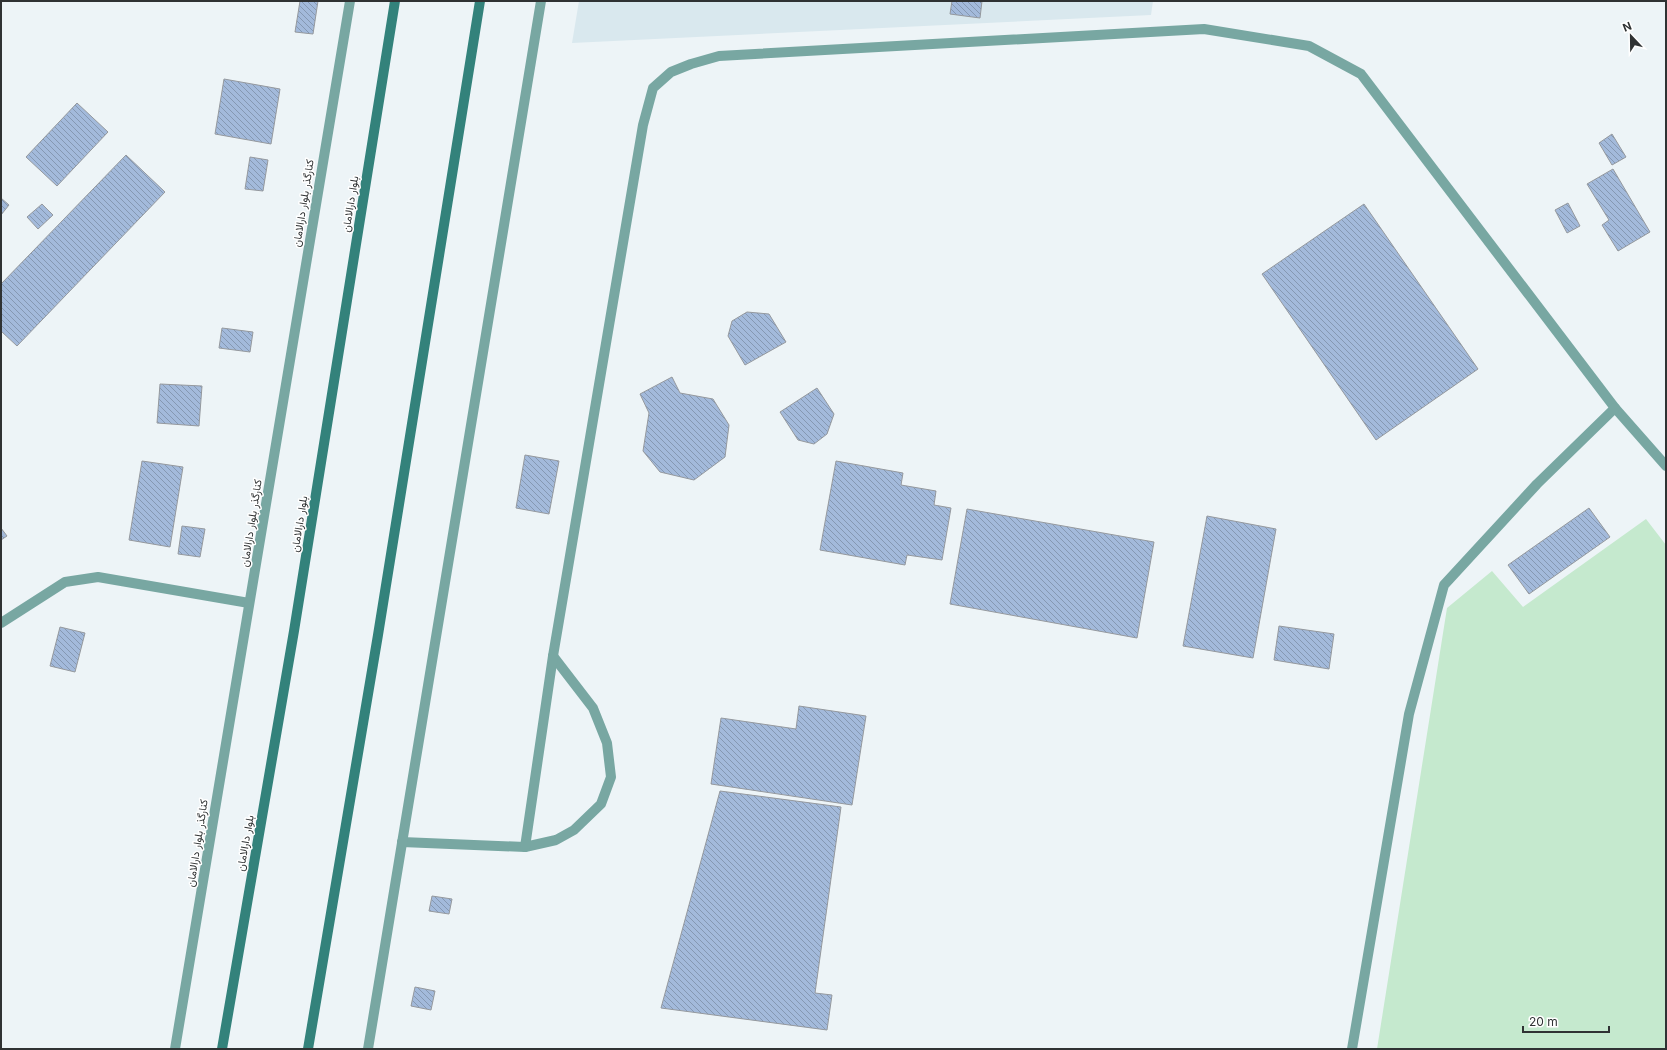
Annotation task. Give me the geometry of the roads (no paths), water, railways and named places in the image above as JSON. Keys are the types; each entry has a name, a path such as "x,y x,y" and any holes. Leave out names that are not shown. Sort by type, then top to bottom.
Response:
{"main road":[{"name":"بلوار دارالامان","path":"222,1049 294,631 395,1"},
{"path":"308,1049 381,619 480,1"}],"street":[{"name":"کنارگذر بلوار دارالامان","path":"175,1049 350,1"},
{"path":"368,1049 541,1"},
{"path":"525,847 553,656 643,125 653,88 671,72 691,64 719,56 1204,29 1309,46 1361,74 1615,408 1666,466"},
{"path":"1352,1049 1409,714 1444,584 1537,484 1615,408"},
{"path":"1,623 65,582 98,577 249,603"},
{"path":"402,842 525,847 556,840 574,830 601,804 611,777 608,743 593,708 553,656"}]}
